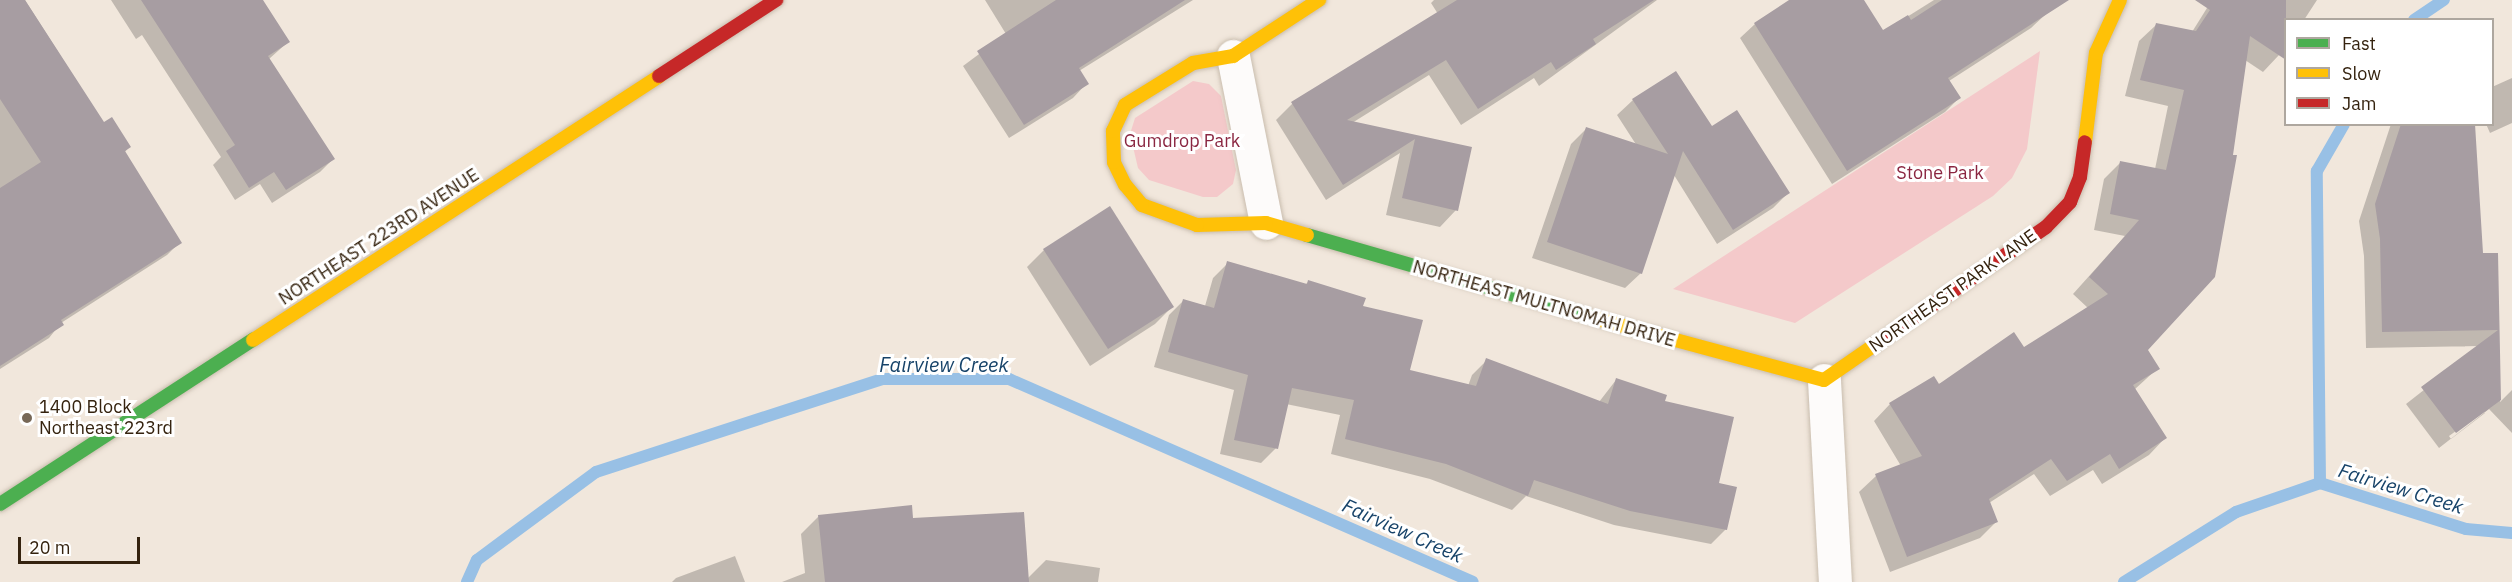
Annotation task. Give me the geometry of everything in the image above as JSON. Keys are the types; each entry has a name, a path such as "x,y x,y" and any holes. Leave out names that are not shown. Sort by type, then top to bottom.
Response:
{"street":[{"name":"NORTHEAST 223RD AVENUE","path":"0,504 776,0"},
{"name":"NORTHEAST MULTNOMAH DRIVE","path":"1319,0 1233,56 1194,63 1125,105 1113,131 1114,162 1125,185 1142,205 1169,217 1197,225 1266,222 1476,286 1824,380"},
{"name":"NORTHEAST PARK LANE","path":"1824,380 2046,226 2070,202 2080,177 2096,53 2103,29 2120,0"},
{"path":"1233,56 1266,222"},
{"path":"1824,380 1835,582"}],"green space":[{"name":"Stone Park","path":"2040,51 2027,149 2012,178 1993,196 1795,323 1673,289"},
{"name":"Gumdrop Park","path":"1193,81 1209,84 1221,96 1236,170 1233,184 1217,197 1203,197 1149,180 1138,168 1130,134 1135,118"}],"building":[{"path":"0,0 25,0 104,122 112,117 131,147 125,151 182,243 61,320 64,325 0,366 0,188 41,162 0,99"},
{"path":"141,0 263,0 290,42 268,56 335,159 286,190 274,172 249,188 226,151 235,145"},
{"path":"1056,0 1185,0 1079,68 1089,84 1024,125 977,51"},
{"path":"1457,0 1654,0 1593,39 1596,44 1556,70 1551,62 1478,109 1446,60 1347,120 1472,147 1458,211 1402,198 1415,139 1343,185 1291,102"},
{"path":"1789,0 1864,0 1883,30 1908,15 1911,20 1942,0 2069,0 1948,78 1961,98 1847,171 1754,23"},
{"path":"2195,0 2286,0 2284,59 2250,36 2233,155 2237,155 2215,277 2148,350 2160,369 2133,385 2167,438 2119,469 2110,454 2067,481 2051,459 1989,499 1998,522 1907,557 1875,474 1922,456 1889,403 1934,376 1939,384 2014,332 2024,347 2108,294 2089,277 2139,220 2110,214 2120,161 2166,170 2184,90 2140,80 2156,23 2196,31 2210,10"},
{"path":"1676,71 1712,126 1737,110 1790,193 1733,230 1683,151 1642,274 1547,242 1586,127 1668,154 1632,99"},
{"path":"2400,126 2475,126 2483,253 2498,253 2501,400 2456,433 2421,387 2498,330 2382,332 2380,239 2375,204"},
{"path":"1110,206 1174,307 1108,349 1043,249"},
{"path":"1227,261 1307,284 1308,280 1366,298 1363,306 1423,320 1410,370 1476,386 1486,358 1608,404 1616,378 1667,395 1665,401 1734,417 1719,483 1737,487 1727,530 1630,511 1534,480 1528,496 1446,464 1345,439 1354,400 1292,388 1278,449 1234,440 1248,375 1168,352 1183,299 1214,308"},
{"path":"912,505 913,518 1024,512 1029,582 825,582 818,515"}],"waterway":[{"path":"2417,18 2444,0"},
{"path":"2320,483 2317,171 2343,126"},
{"name":"Fairview Creek","path":"467,582 477,560 596,472 883,379 1009,379 1473,582"},
{"name":"Fairview Creek","path":"2124,582 2236,512 2320,483 2466,529 2512,533"}],"traffic: fast":[{"path":"1307,235 1594,318"},
{"path":"0,504 253,340"}],"traffic: slow":[{"path":"1307,235 1266,223 1197,225 1142,205 1125,185 1114,162 1113,131 1125,105 1193,63 1233,56 1319,0"},
{"path":"2085,142 2096,53 2120,0"},
{"path":"253,340 659,76"},
{"path":"1594,318 1824,380 1886,337"}],"traffic: jam":[{"path":"659,76 776,0"},
{"path":"1886,337 2046,227 2070,202 2080,177 2085,142"}],"place":[{"name":"1400 Block Northeast 223rd","path":"27,418"}]}
